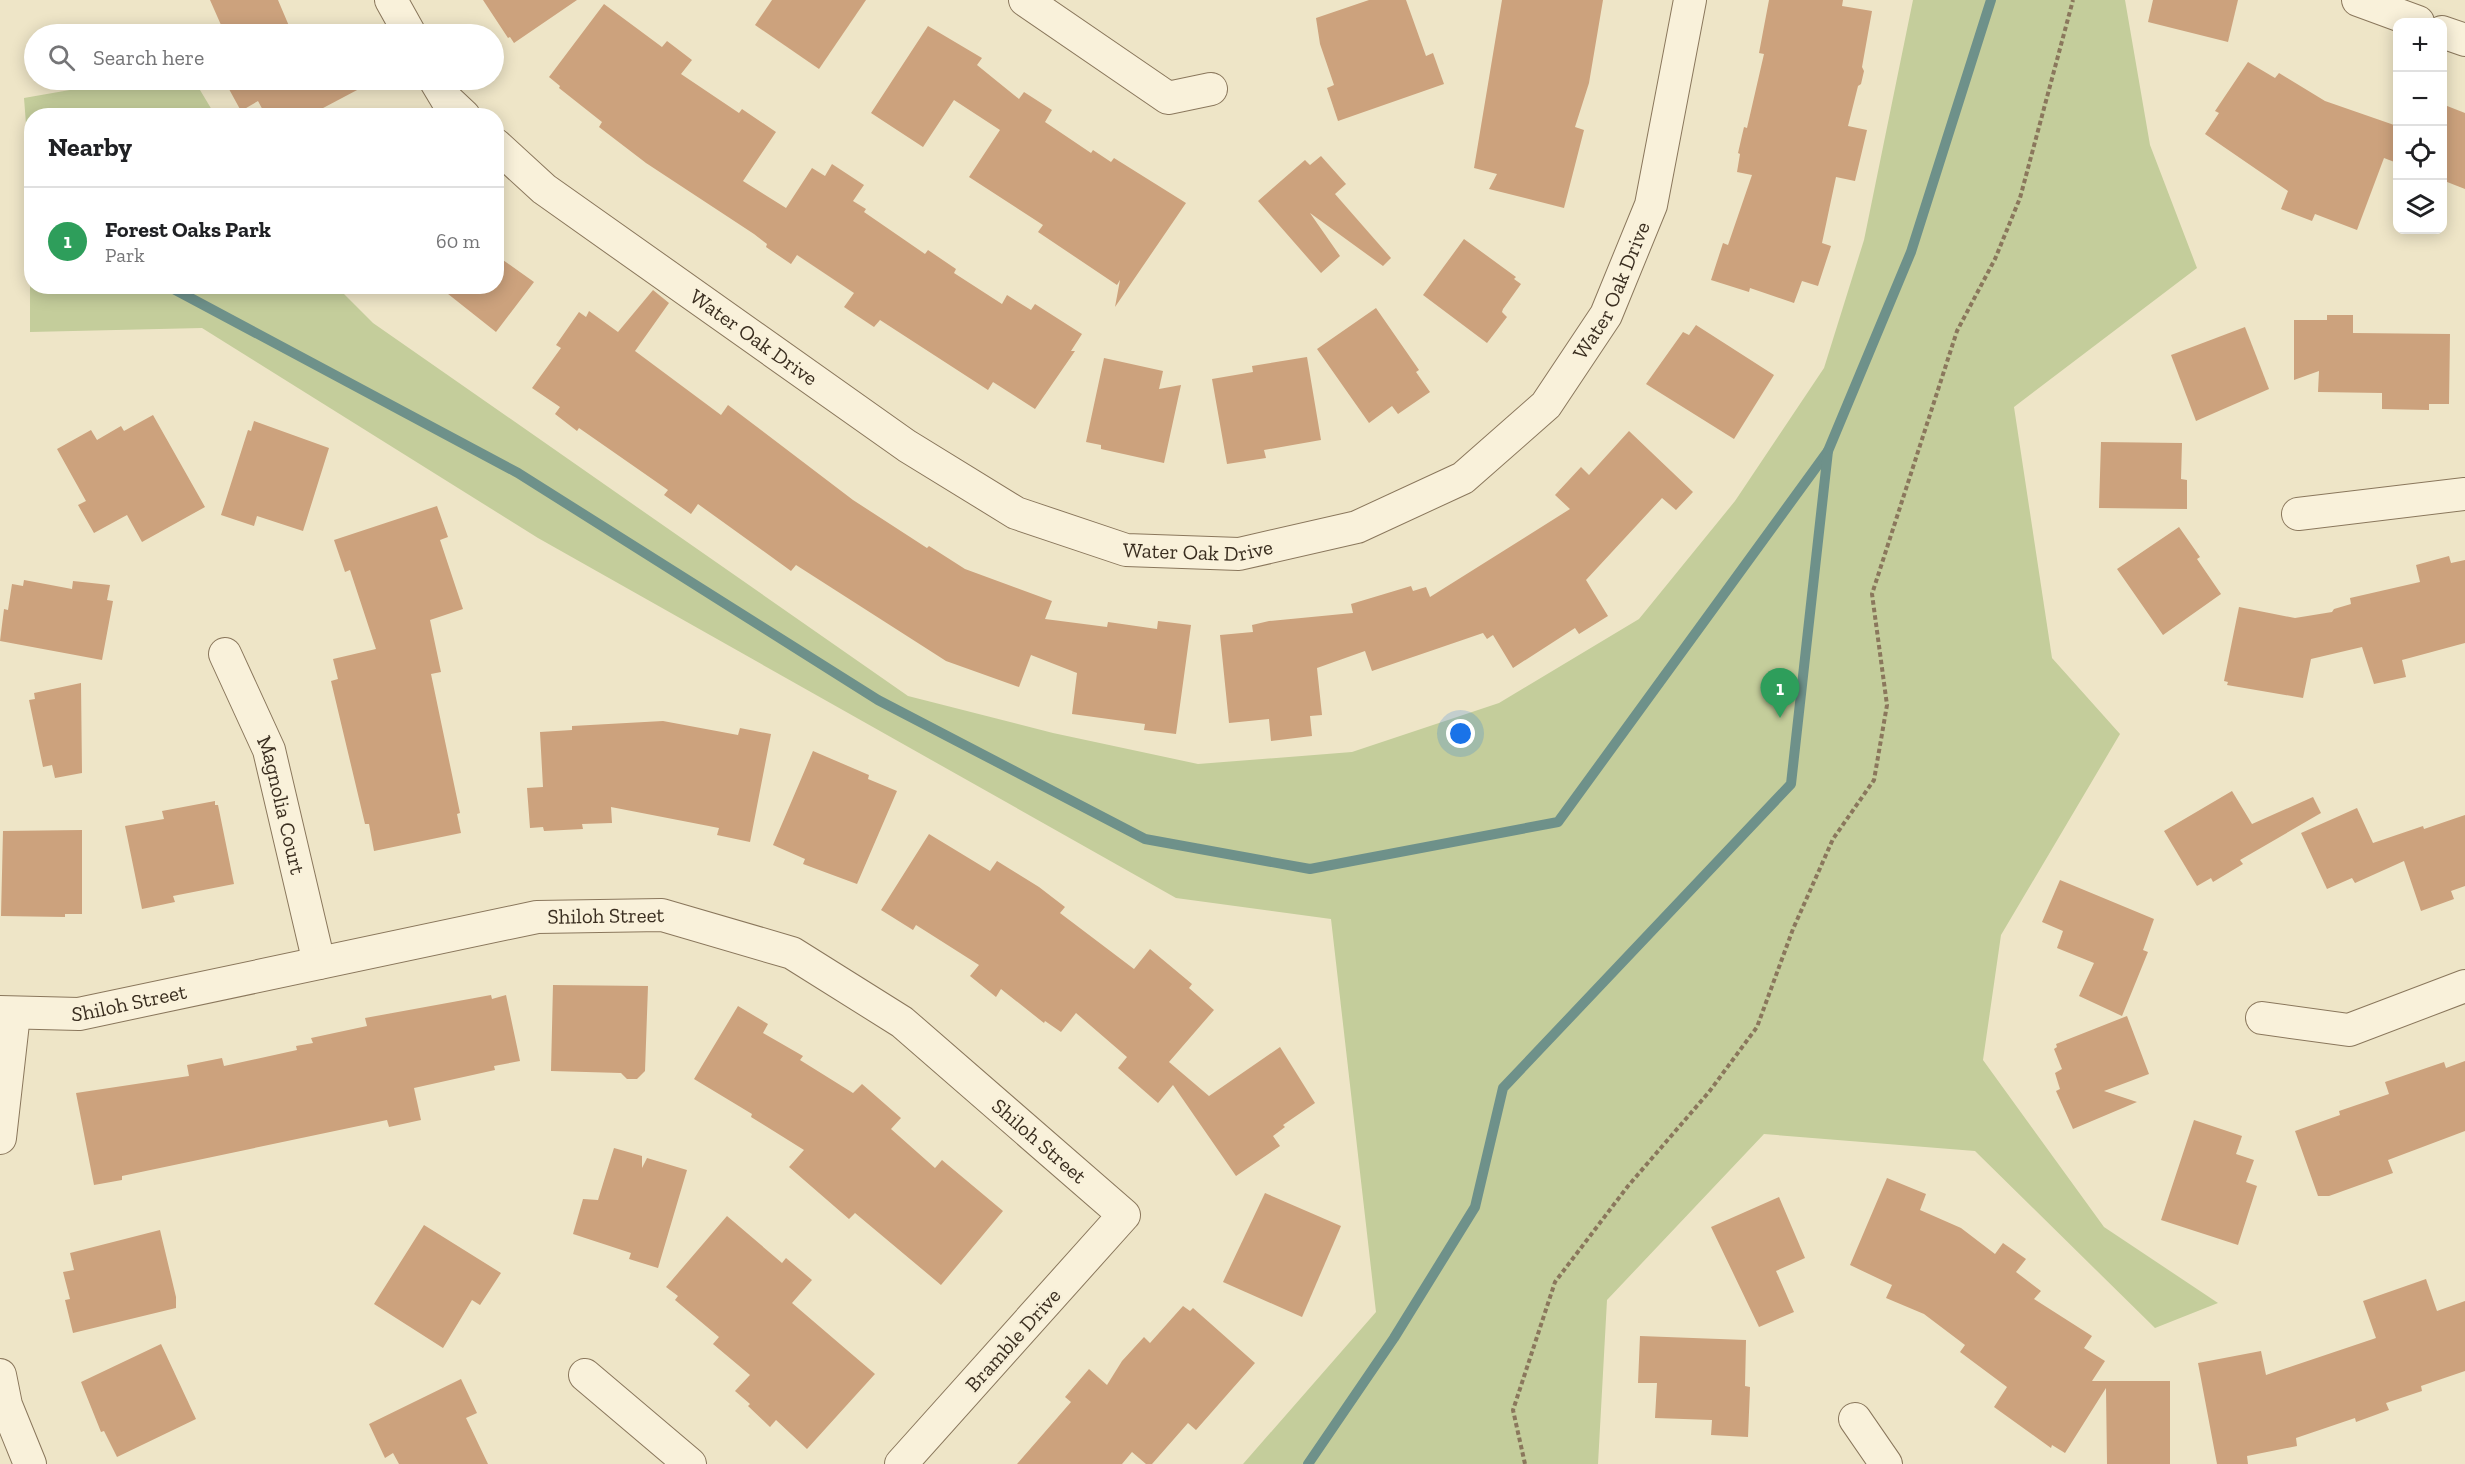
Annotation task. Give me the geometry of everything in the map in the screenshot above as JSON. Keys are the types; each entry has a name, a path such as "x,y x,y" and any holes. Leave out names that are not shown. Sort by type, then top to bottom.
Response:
{"street":[{"path":"391,0 404,24"},
{"path":"1025,0 1168,98 1211,89"},
{"name":"Water Oak Drive","path":"504,153 544,189 907,446 1016,513 1126,550 1239,554 1357,528 1463,478 1545,405 1606,315 1651,205 1690,0"},
{"path":"2358,0 2407,18"},
{"path":"2447,34 2465,40"},
{"path":"441,90 456,108"},
{"path":"2298,514 2465,494"},
{"name":"Magnolia Court","path":"225,654 269,750 319,963"},
{"name":"Shiloh Street","path":"7,1013 79,1014 537,916 662,915 792,952 902,1022 1124,1215"},
{"path":"2262,1018 2349,1030 2465,986"},
{"path":"0,1138 7,1013"},
{"name":"Bramble Drive","path":"901,1464 1124,1215"},
{"path":"0,1375 3,1406 30,1464"},
{"path":"585,1375 690,1464"},
{"path":"1856,1419 1886,1464"}],"path":[{"path":"1525,1464 1513,1410 1555,1282 1628,1186 1709,1092 1757,1027 1793,929 1833,839 1874,780 1887,705 1872,594 1957,331 1995,259 2020,198 2073,0"}],"green space":[{"path":"1913,0 2125,0 2150,145 2197,268 2014,407 2052,658 2120,734 2001,935 1983,1060 2104,1227 2218,1303 2155,1328 1975,1151 1764,1134 1607,1300 1598,1464 1243,1464 1376,1312 1331,919 1176,898 538,538 202,328 30,332 30,294 344,294 373,323 908,696 1053,733 1198,764 1352,752 1499,703 1639,619 1735,501 1824,368 1864,240"},
{"path":"70,90 200,90 211,108 25,108 24,98"}],"building":[{"path":"210,0 278,0 288,24 221,24"},
{"path":"483,0 577,0 514,43 504,32 504,24 499,24"},
{"path":"772,0 866,0 819,69 755,25"},
{"path":"1369,0 1406,0 1426,56 1433,53 1444,84 1338,121 1327,88 1334,85 1320,44 1316,18"},
{"path":"1502,0 1603,0 1589,83 1575,127 1584,130 1564,208 1489,189 1497,174 1474,168"},
{"path":"1769,0 1843,0 1842,6 1872,11 1862,67 1864,71 1848,126 1867,130 1855,181 1836,177 1822,243 1831,246 1818,286 1802,281 1794,303 1750,288 1749,292 1711,280 1723,243 1728,245 1752,175 1737,172 1740,154 1738,153 1744,127 1747,128 1764,54 1759,53"},
{"path":"2153,0 2238,0 2228,42 2148,22"},
{"path":"604,4 662,47 667,41 692,60 681,74 739,113 742,109 776,132 743,181 786,208 812,168 825,176 832,164 864,185 853,201 866,209 864,212 925,254 928,250 956,269 954,273 1002,304 1007,295 1031,310 1035,304 1082,334 1071,351 1075,351 1035,409 993,382 988,390 880,320 874,327 844,307 854,293 797,255 791,264 766,247 767,244 754,234 646,163 599,127 602,122 559,88 560,86 549,77"},
{"path":"928,26 982,58 977,65 1019,99 1024,92 1052,110 1045,122 1091,153 1093,150 1111,162 1114,158 1186,203 1115,307 1120,280 1117,285 1038,232 1043,225 969,177 1000,130 954,100 923,147 871,113"},
{"path":"2248,62 2275,78 2279,73 2325,101 2393,125 2393,161 2384,158 2357,230 2315,214 2312,221 2281,209 2288,191 2205,134 2219,113 2215,111"},
{"path":"229,90 357,90 323,108 262,108 258,101 246,108 239,108"},
{"path":"2447,106 2465,113 2465,189 2447,182"},
{"path":"1321,156 1346,184 1335,194 1391,258 1383,266 1310,213 1340,256 1321,273 1258,201 1305,160 1310,165"},
{"path":"1464,239 1516,277 1514,279 1521,284 1503,309 1502,312 1507,317 1487,343 1423,295"},
{"path":"504,261 534,282 496,332 448,294 504,294"},
{"path":"653,290 669,303 635,351 721,415 728,405 853,500 927,548 929,546 965,569 1052,601 1045,619 1107,627 1108,622 1157,629 1158,621 1191,625 1176,734 1144,730 1145,724 1072,714 1077,673 1031,655 1019,687 946,661 796,565 791,571 698,504 691,514 664,495 668,490 579,428 577,431 555,414 560,407 532,388 561,348 556,345 579,312 586,317 589,311 618,332"},
{"path":"1376,308 1419,370 1416,372 1430,392 1398,414 1392,406 1369,423 1317,349"},
{"path":"2327,315 2353,315 2353,333 2450,334 2449,404 2429,404 2429,410 2382,409 2382,393 2318,392 2319,371 2294,380 2294,320 2327,320"},
{"path":"1696,325 1774,375 1734,439 1646,384 1683,332 1689,335"},
{"path":"2245,327 2269,389 2196,421 2171,355"},
{"path":"1307,357 1321,440 1264,450 1266,458 1227,464 1212,379 1253,372 1252,366"},
{"path":"1104,358 1163,371 1159,389 1181,385 1164,463 1101,449 1101,445 1086,442"},
{"path":"153,415 205,507 142,542 127,515 94,533 78,505 86,501 57,449 91,430 97,440 121,426 124,431"},
{"path":"254,421 329,448 303,531 257,516 254,526 221,515 248,430 251,431"},
{"path":"1629,431 1693,492 1676,510 1662,498 1586,580 1608,616 1579,634 1575,628 1513,668 1493,635 1487,639 1483,633 1372,671 1365,651 1317,668 1322,715 1310,716 1312,736 1271,741 1269,719 1229,723 1220,635 1253,632 1252,625 1269,621 1353,613 1351,604 1411,586 1413,591 1426,587 1430,597 1570,509 1555,495 1581,467 1589,475"},
{"path":"2101,442 2182,443 2181,479 2187,480 2187,509 2099,508"},
{"path":"437,506 448,537 440,540 463,609 430,620 441,672 431,674 460,813 457,814 461,833 374,851 369,824 365,824 331,681 338,679 333,659 376,649 350,570 345,572 334,540"},
{"path":"2179,527 2200,557 2197,559 2221,594 2163,635 2117,569"},
{"path":"2449,556 2451,563 2465,560 2465,643 2402,660 2406,677 2374,684 2362,647 2311,659 2303,698 2227,685 2228,682 2224,681 2239,607 2295,618 2332,612 2334,609 2351,604 2350,598 2420,582 2416,565"},
{"path":"24,580 72,589 73,581 110,585 107,600 113,601 102,660 0,641 4,609 8,610 12,584 23,586"},
{"path":"81,683 82,773 55,778 52,765 43,767 29,700 35,699 34,693"},
{"path":"663,721 738,735 740,728 771,734 750,842 717,835 719,828 611,807 612,823 582,824 583,829 544,831 543,827 530,828 527,788 543,787 540,732 572,730 572,726"},
{"path":"813,751 869,775 868,779 897,791 857,884 803,864 805,859 773,845"},
{"path":"2232,791 2252,824 2313,797 2321,813 2240,860 2243,864 2213,882 2211,878 2197,886 2164,831"},
{"path":"215,801 215,805 218,805 234,884 173,896 175,902 142,909 125,826 164,819 162,811"},
{"path":"2357,808 2373,843 2465,815 2465,886 2451,891 2454,899 2421,911 2404,861 2355,883 2352,878 2327,889 2301,833"},
{"path":"82,830 82,914 65,914 65,917 1,916 3,831"},
{"path":"929,834 990,871 997,861 1039,887 1065,907 1060,913 1134,969 1150,949 1192,984 1189,988 1214,1010 1169,1062 1209,1096 1280,1047 1315,1103 1283,1125 1285,1127 1273,1136 1280,1146 1236,1176 1173,1085 1158,1103 1118,1068 1127,1057 1076,1013 1061,1032 1045,1021 1044,1023 1001,989 996,997 970,976 979,965 916,925 913,930 881,910"},
{"path":"2060,880 2154,919 2143,950 2148,952 2122,1016 2079,996 2094,963 2057,948 2063,931 2042,922"},
{"path":"553,985 648,986 645,1071 637,1079 627,1079 621,1073 551,1071"},
{"path":"491,995 492,999 506,995 520,1061 494,1066 495,1070 414,1088 421,1120 389,1127 387,1120 122,1176 122,1180 94,1185 76,1093 189,1076 187,1065 222,1058 224,1066 297,1050 296,1046 313,1043 311,1038 367,1026 365,1018"},
{"path":"738,1006 768,1024 763,1033 803,1056 800,1060 853,1093 862,1084 901,1118 891,1129 935,1168 942,1160 1003,1211 941,1285 855,1213 849,1219 789,1167 804,1150 751,1117 752,1114 694,1079"},
{"path":"2127,1016 2149,1074 2104,1091 2137,1102 2073,1129 2056,1091 2060,1089 2055,1073 2062,1069 2054,1049 2057,1047 2056,1044"},
{"path":"2465,1061 2465,1131 2388,1160 2393,1173 2329,1196 2318,1196 2295,1131 2340,1115 2339,1111 2389,1094 2385,1082 2444,1062 2446,1068"},
{"path":"2194,1120 2242,1136 2236,1154 2254,1160 2246,1182 2257,1186 2238,1245 2161,1220"},
{"path":"614,1148 642,1156 642,1168 647,1158 687,1170 658,1268 629,1259 631,1253 573,1234 583,1199 598,1200"},
{"path":"1887,1178 1926,1194 1920,1210 1961,1228 1995,1254 2003,1243 2026,1259 2016,1272 2041,1291 2034,1299 2092,1336 2084,1348 2105,1361 2092,1381 2170,1381 2170,1464 2107,1464 2106,1388 2065,1453 2052,1445 2051,1448 1994,1407 2007,1387 1960,1352 1965,1345 1924,1314 1886,1298 1892,1285 1850,1265"},
{"path":"1265,1193 1341,1226 1302,1317 1223,1282"},
{"path":"1779,1197 1805,1258 1776,1271 1794,1312 1759,1327 1711,1227"},
{"path":"727,1216 782,1263 786,1258 812,1280 792,1303 875,1374 807,1449 776,1420 770,1427 748,1406 750,1404 735,1391 750,1375 713,1344 719,1337 675,1300 678,1296 666,1287"},
{"path":"424,1225 501,1273 480,1305 472,1300 443,1348 374,1304"},
{"path":"160,1230 176,1297 176,1308 73,1333 65,1300 70,1299 63,1272 74,1270 70,1253"},
{"path":"2426,1279 2437,1311 2465,1301 2465,1371 2421,1386 2422,1391 2386,1403 2389,1410 2356,1422 2355,1418 2296,1438 2297,1446 2247,1456 2248,1464 2217,1464 2198,1363 2261,1351 2266,1375 2376,1338 2363,1301"},
{"path":"1183,1306 1190,1311 1193,1308 1255,1363 1196,1430 1188,1423 1152,1464 1146,1464 1132,1452 1122,1464 1017,1464 1071,1402 1065,1397 1089,1369 1107,1385 1122,1361 1144,1337 1150,1343"},
{"path":"1640,1336 1746,1340 1745,1386 1750,1387 1748,1437 1711,1435 1712,1420 1655,1418 1657,1383 1638,1383"},
{"path":"161,1344 196,1419 117,1457 104,1431 101,1432 81,1382"},
{"path":"461,1379 477,1413 466,1418 488,1464 399,1464 393,1453 385,1458 369,1424"}],"waterway":[{"path":"1308,1464 1394,1338 1475,1207 1503,1088 1791,784 1828,451 1911,252 1991,0"},
{"path":"183,294 518,473 878,700 1145,839 1310,869 1558,822 1828,451"}],"place":[{"name":"Forest Oaks Park","path":"1780,718"}]}
